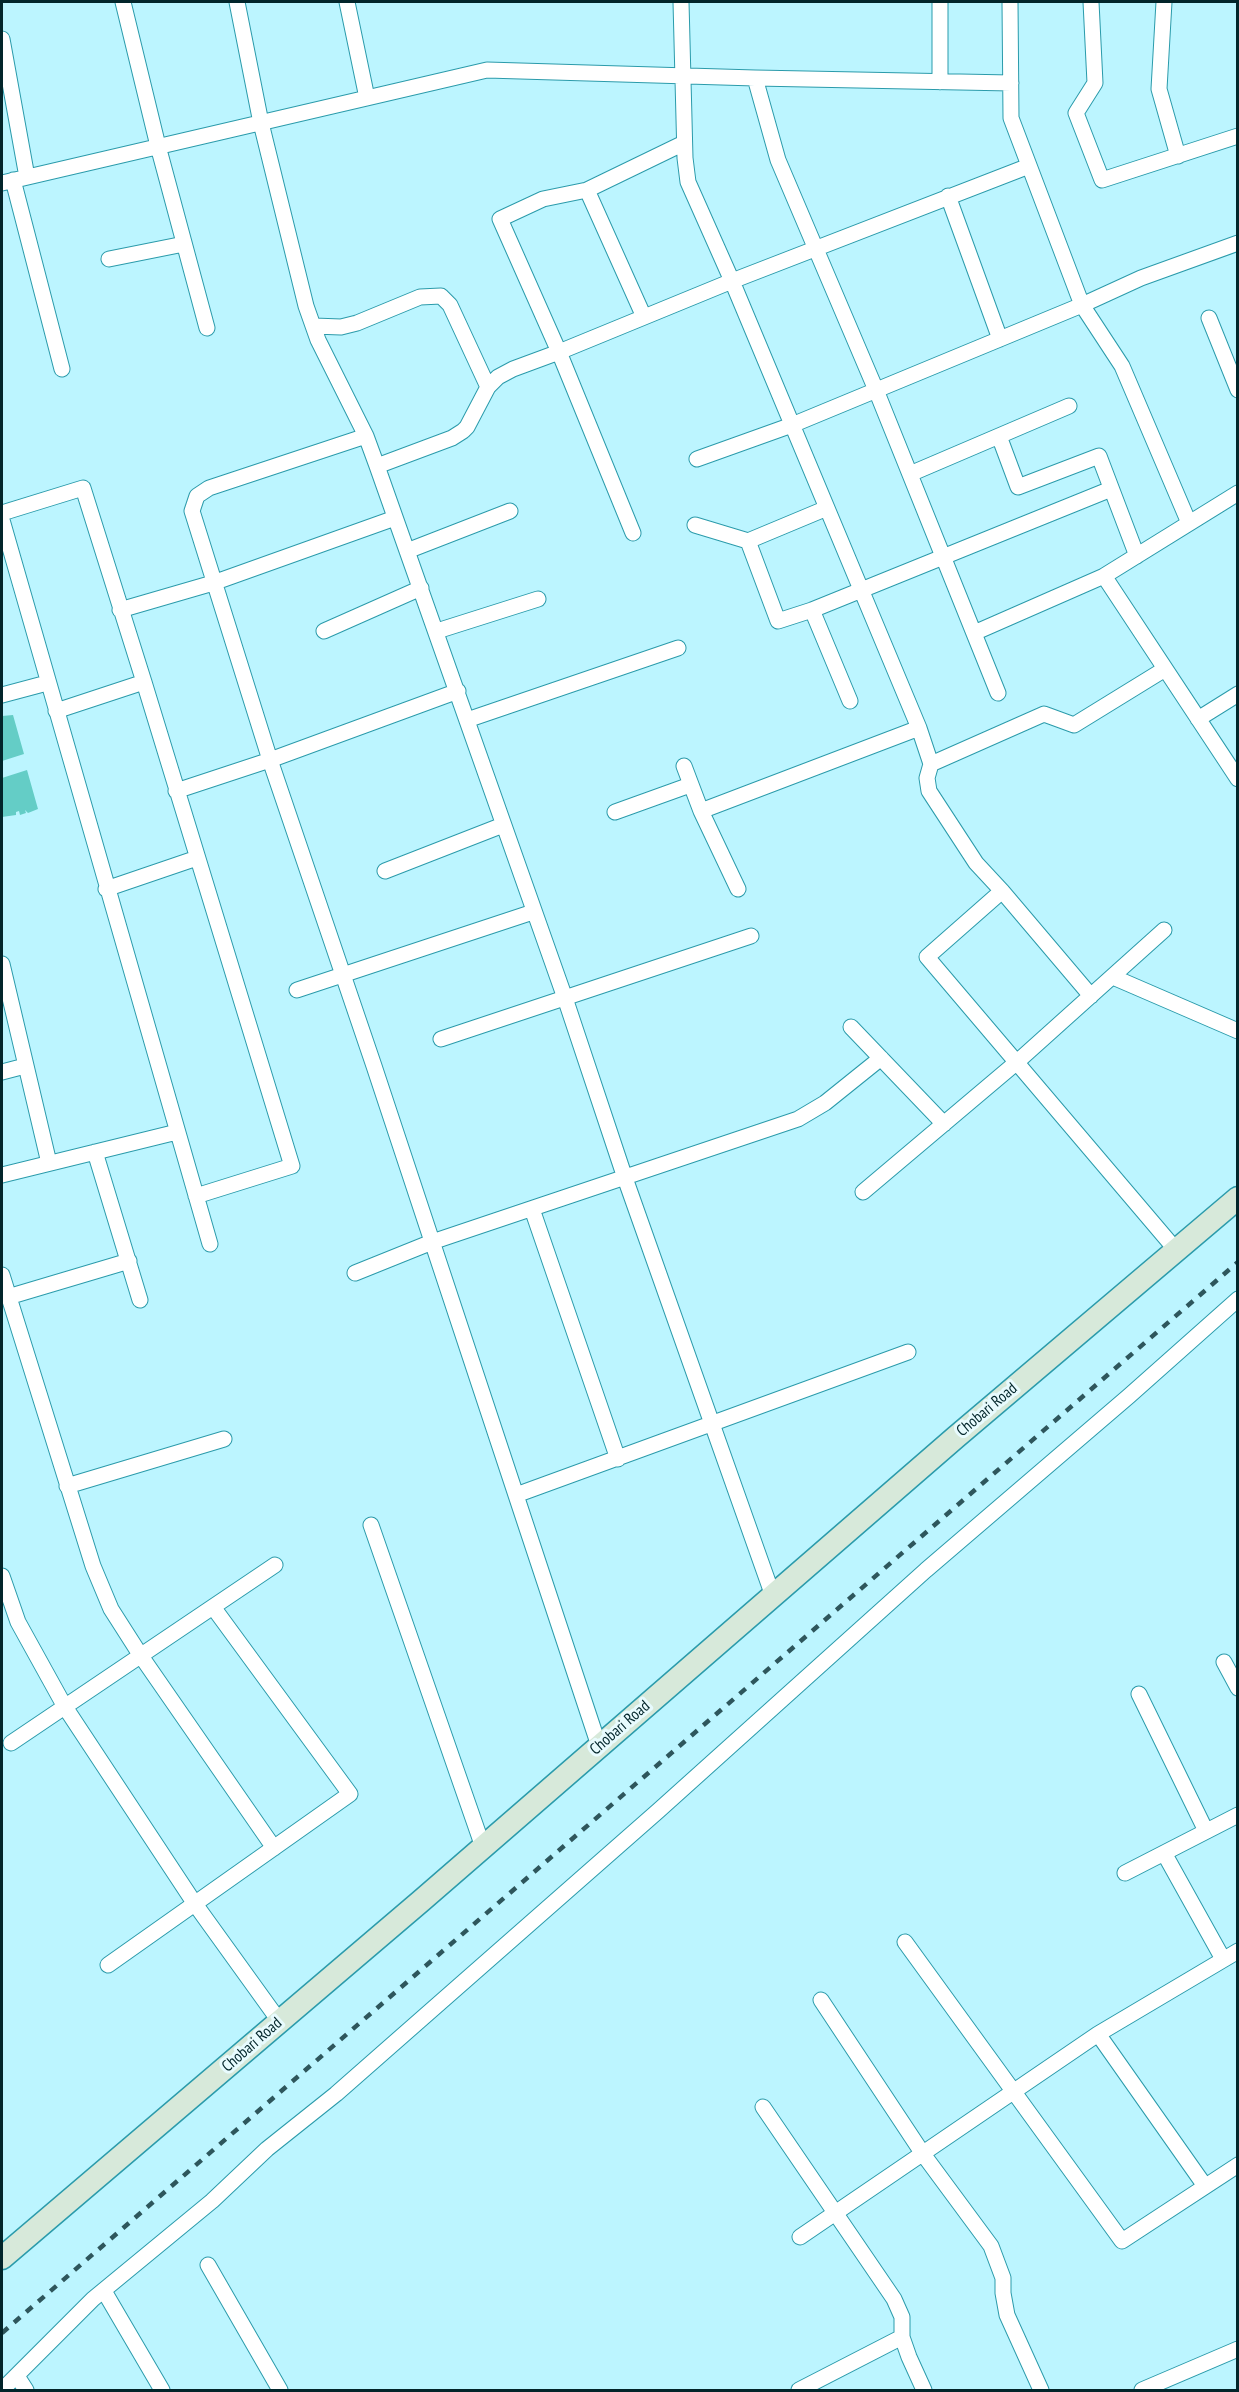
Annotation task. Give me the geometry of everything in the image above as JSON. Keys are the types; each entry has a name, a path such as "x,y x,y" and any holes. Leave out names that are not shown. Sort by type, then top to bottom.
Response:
{"street":[{"path":"123,2 158,146 207,328"},
{"path":"237,2 261,123 306,306 335,377 366,436 377,465 773,1596"},
{"path":"347,2 367,98"},
{"path":"681,2 684,143 686,171 691,193 732,281 919,728 931,764 927,778 929,791 976,863 1091,996"},
{"path":"940,2 940,82"},
{"path":"1010,2 1011,118 1082,305 1122,366 1189,523"},
{"path":"1091,2 1095,83 1076,112 1102,180 1238,136"},
{"path":"1164,2 1159,89 1178,156"},
{"path":"2,39 14,180 62,369"},
{"path":"14,180 487,70 1011,83"},
{"path":"755,78 778,160 876,390 998,693"},
{"path":"633,533 559,352 500,219 543,199 587,190 684,143"},
{"path":"377,465 452,438 467,427 486,391 498,377 513,369 1029,166"},
{"path":"587,190 644,317"},
{"path":"948,196 1000,339"},
{"path":"697,459 792,425 1082,305 1141,278 1238,243"},
{"path":"109,259 184,244"},
{"path":"316,333 357,323 420,297 441,296 450,305 486,391"},
{"path":"1209,318 1231,353 1238,390"},
{"path":"910,474 1069,406"},
{"path":"366,436 209,488 197,496 192,511 270,760 344,976 599,1746"},
{"path":"999,436 1018,487 1099,456 1137,556"},
{"path":"2,513 83,488 292,1166 195,1197"},
{"path":"748,541 778,621 861,591 1111,489"},
{"path":"974,633 1104,576 1238,493"},
{"path":"695,525 748,541 827,508"},
{"path":"407,551 510,512"},
{"path":"120,610 213,583 395,518"},
{"path":"2,520 106,889 210,1244"},
{"path":"1104,576 1238,779"},
{"path":"324,631 421,588"},
{"path":"437,631 538,599"},
{"path":"812,610 850,701"},
{"path":"467,720 678,648"},
{"path":"931,764 1044,714 1074,725 1165,669"},
{"path":"56,711 144,682"},
{"path":"2,694 47,683"},
{"path":"176,791 270,760 458,691"},
{"path":"1198,719 1238,694"},
{"path":"701,812 919,728"},
{"path":"684,766 701,812 738,889"},
{"path":"615,812 690,785"},
{"path":"385,871 503,825"},
{"path":"106,889 197,858"},
{"path":"1002,891 927,957 1176,1250"},
{"path":"297,990 533,912"},
{"path":"863,1192 1017,1062 1164,930"},
{"path":"441,1039 751,936"},
{"path":"2,964 49,1163"},
{"path":"1113,977 1238,1031"},
{"path":"850,1027 944,1124"},
{"path":"355,1273 432,1242 798,1119 825,1103 881,1058"},
{"path":"2,1072 25,1066"},
{"path":"2,1175 177,1132"},
{"path":"95,1152 140,1300"},
{"name":"Chobari Road","path":"2,2258 280,2022 1238,1198"},
{"path":"532,1209 618,1459"},
{"path":"8,1298 129,1261"},
{"path":"2,1275 8,1298 9,1324 68,1486 93,1566 111,1609 274,1848"},
{"path":"2,2391 104,2291 212,2201 267,2149 345,2086 658,1811 926,1570 1130,1396 1238,1299"},
{"path":"516,1495 908,1352"},
{"path":"68,1486 225,1439"},
{"path":"371,1525 483,1847"},
{"path":"11,1743 276,1565"},
{"path":"2,1576 18,1622 65,1707 195,1904 280,2022"},
{"path":"108,1965 350,1794 213,1607"},
{"path":"1224,1662 1238,1688"},
{"path":"1139,1694 1206,1831"},
{"path":"1125,1873 1238,1815"},
{"path":"1164,1853 1223,1959"},
{"path":"904,1942 1122,2241 1238,2165"},
{"path":"800,2237 1098,2034 1238,1951"},
{"path":"821,2000 922,2154 991,2246 1003,2278 1007,2314 1041,2391"},
{"path":"1098,2034 1204,2186"},
{"path":"763,2107 894,2299 902,2317 902,2337 924,2391"},
{"path":"208,2265 280,2391"},
{"path":"104,2291 162,2391"},
{"path":"799,2391 902,2337"},
{"path":"1142,2391 1236,2355"},
{"path":"17,2376 26,2391"}],"building":[{"path":"13,715 24,754 2,761 2,716"},
{"path":"27,770 38,809 28,813 25,810 26,813 20,815 19,811 16,815 2,817 2,778"}],"railway":[{"path":"2,2333 1238,1262"}]}
